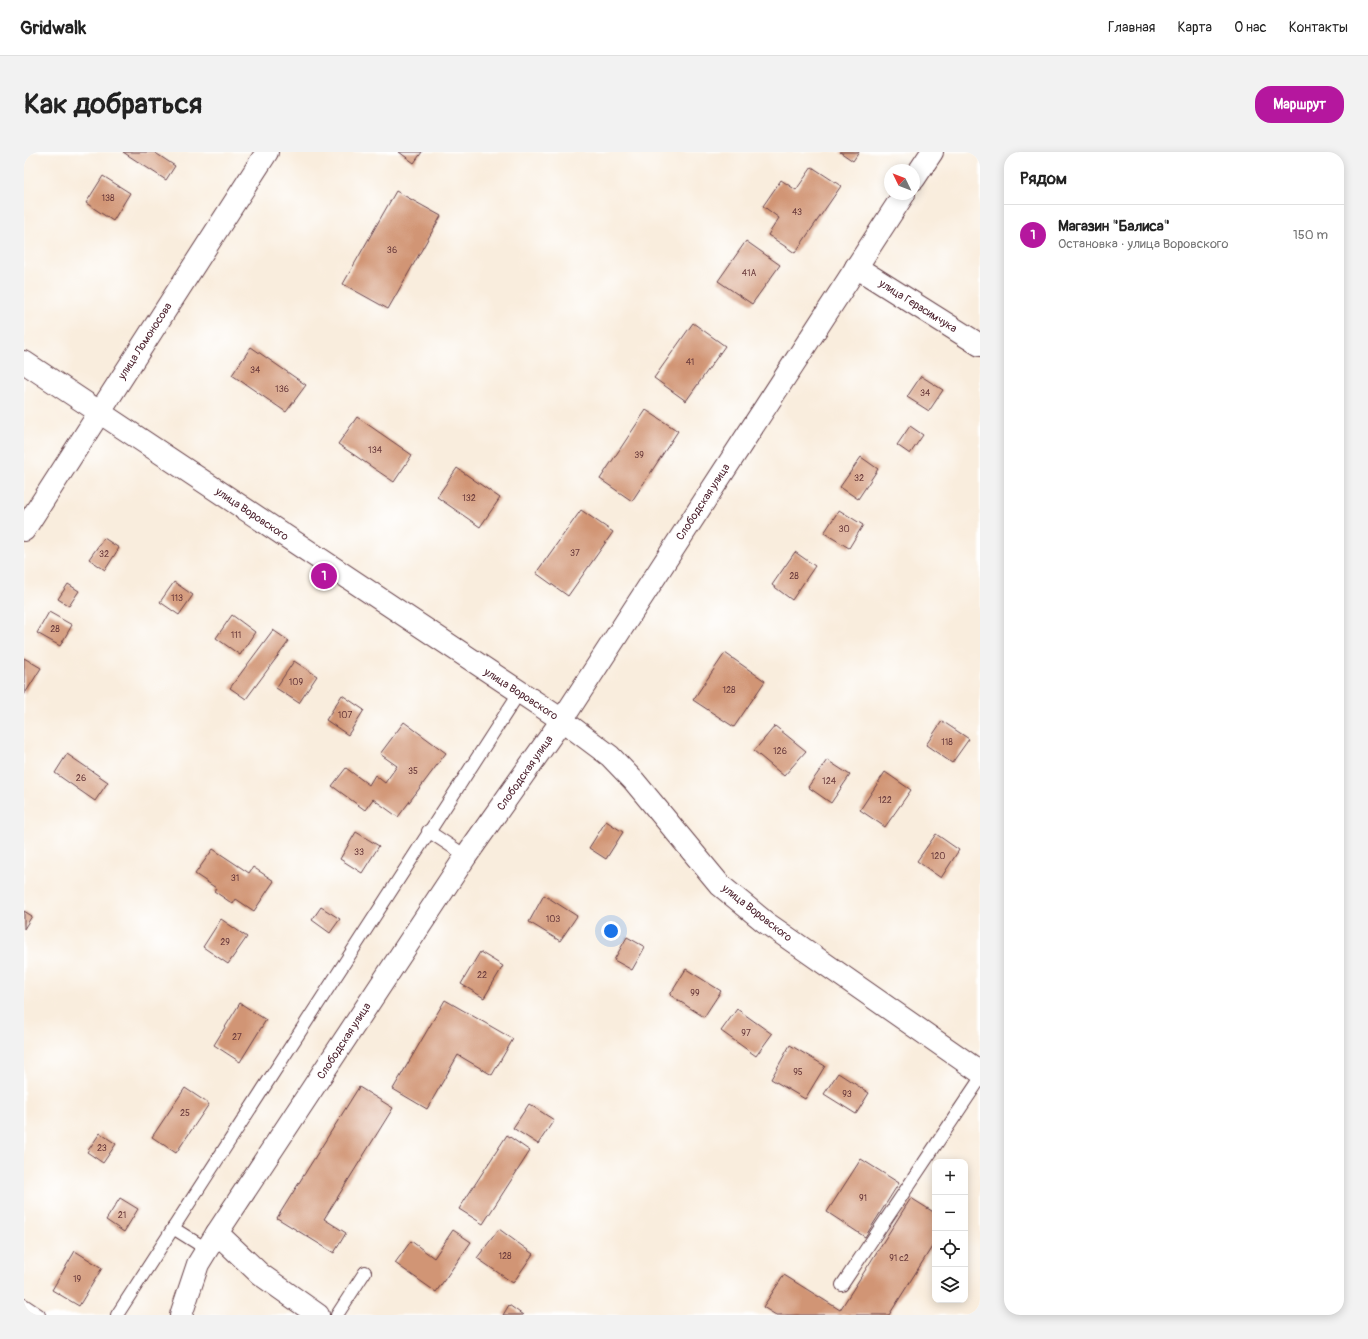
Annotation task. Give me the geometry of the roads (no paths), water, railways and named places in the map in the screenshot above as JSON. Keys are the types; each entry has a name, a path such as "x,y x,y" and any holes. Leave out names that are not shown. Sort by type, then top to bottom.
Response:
{"street":[{"name":"улица Ломоносова","path":"24,530 267,152"},
{"path":"920,170 932,152"},
{"name":"Слободская улица","path":"181,1315 198,1264 212,1241 466,856 562,720 900,200"},
{"name":"улица Герасимчука","path":"856,267 980,345"},
{"name":"улица Воровского","path":"24,362 518,693 562,720 615,761 634,781 720,884 765,922 980,1072"},
{"path":"212,1241 318,1315"}],"lane":[{"path":"117,1315 518,693"},
{"path":"428,831 466,856"},
{"path":"842,1285 980,1079"},
{"path":"173,1228 212,1241"},
{"path":"337,1315 364,1272"},
{"path":"24,1305 38,1315"}],"place":[{"name":"Магазин \"Балиса\"","path":"324,576"}]}
